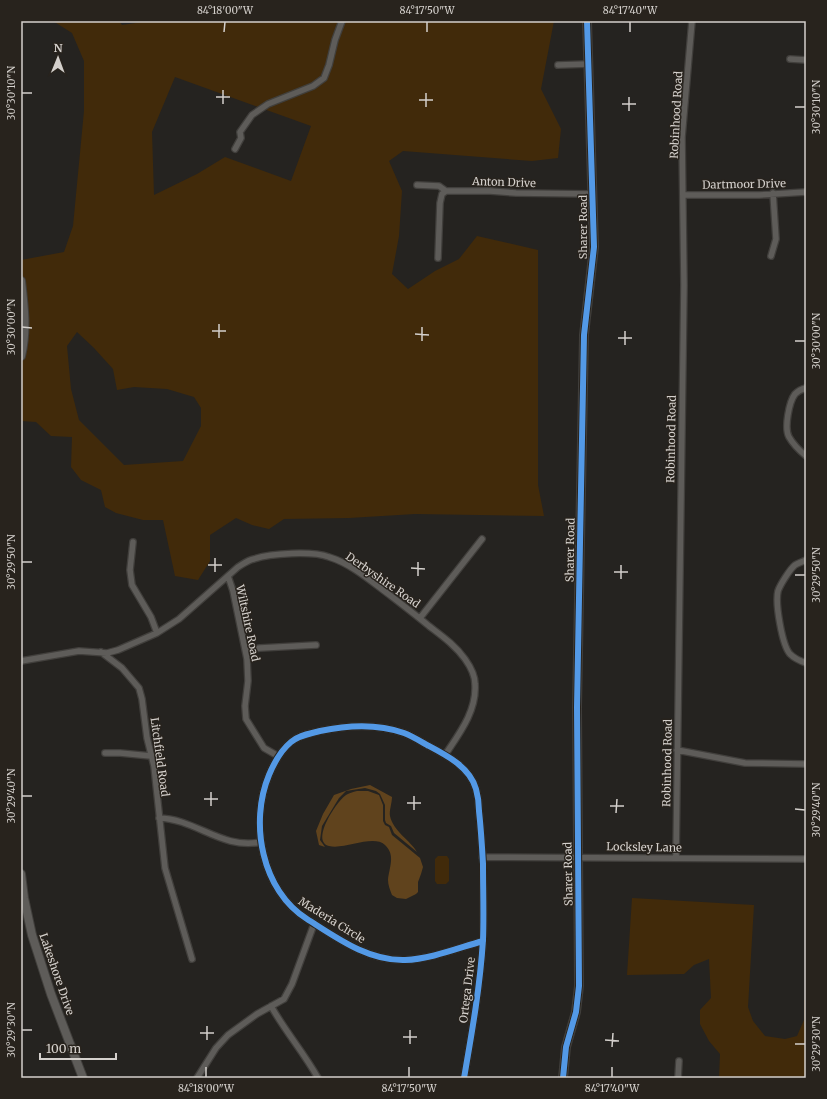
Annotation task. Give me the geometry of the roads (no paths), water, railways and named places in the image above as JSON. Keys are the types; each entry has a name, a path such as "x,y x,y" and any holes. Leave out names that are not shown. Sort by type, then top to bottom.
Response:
{"street":[{"path":"235,149 241,138 240,132 252,115 268,104 313,86 324,78 330,65 335,40 342,21"},
{"name":"Sharer Road","path":"563,1078 566,1047 576,1012 579,986 577,707 584,353 585,329 594,247 587,21"},
{"name":"Robinhood Road","path":"676,858 684,285 682,137 692,21"},
{"path":"790,60 806,60"},
{"path":"558,65 589,64"},
{"name":"Anton Drive","path":"417,185 439,186 446,191 593,194"},
{"path":"438,258 440,203 442,194 446,191"},
{"name":"Dartmoor Drive","path":"683,195 758,195 806,192"},
{"path":"771,256 776,239 773,194"},
{"path":"21,281 25,330 21,356"},
{"path":"806,388 797,392 793,398 787,425 789,436 806,456"},
{"path":"420,618 482,540"},
{"path":"133,542 130,570 132,585 151,617 157,632"},
{"name":"Derbyshire Road","path":"101,652 113,652 157,632 179,619 238,567 254,559 299,554 323,555 338,560 354,569 450,641 464,658 472,672 475,683 470,712 462,730 445,755"},
{"path":"806,560 791,568 779,590 778,599 781,628 786,648 796,660 806,663"},
{"name":"Wiltshire Road","path":"228,576 233,591 246,650 248,667 245,706 246,719 264,748 278,756"},
{"path":"246,650 316,645"},
{"path":"21,661 79,651 101,652"},
{"name":"Litchfield Road","path":"101,652 122,668 139,688 142,699 147,738 154,766 165,868 192,959"},
{"name":"Maderia Circle","path":"482,857 482,833 476,788 472,779 467,772 445,755 404,733 370,725 328,729 302,735 290,742 273,764 261,801 261,842 267,866 280,894 301,915 356,948 378,957 395,960 412,960 432,956 483,941"},
{"path":"677,750 745,763 804,764"},
{"path":"105,753 120,752 151,756"},
{"path":"159,818 179,821 233,843 246,844 261,842"},
{"name":"Locksley Lane","path":"482,857 806,859"},
{"name":"Ortega Drive","path":"464,1078 478,992 483,941 482,857"},
{"name":"Lakeshore Drive","path":"21,874 28,920 32,935 49,988 83,1078"},
{"path":"198,1078 216,1048 228,1035 257,1014 284,999 288,993 314,924"},
{"path":"271,1006 279,1021 318,1078"},
{"path":"678,1078 679,1061"}]}
